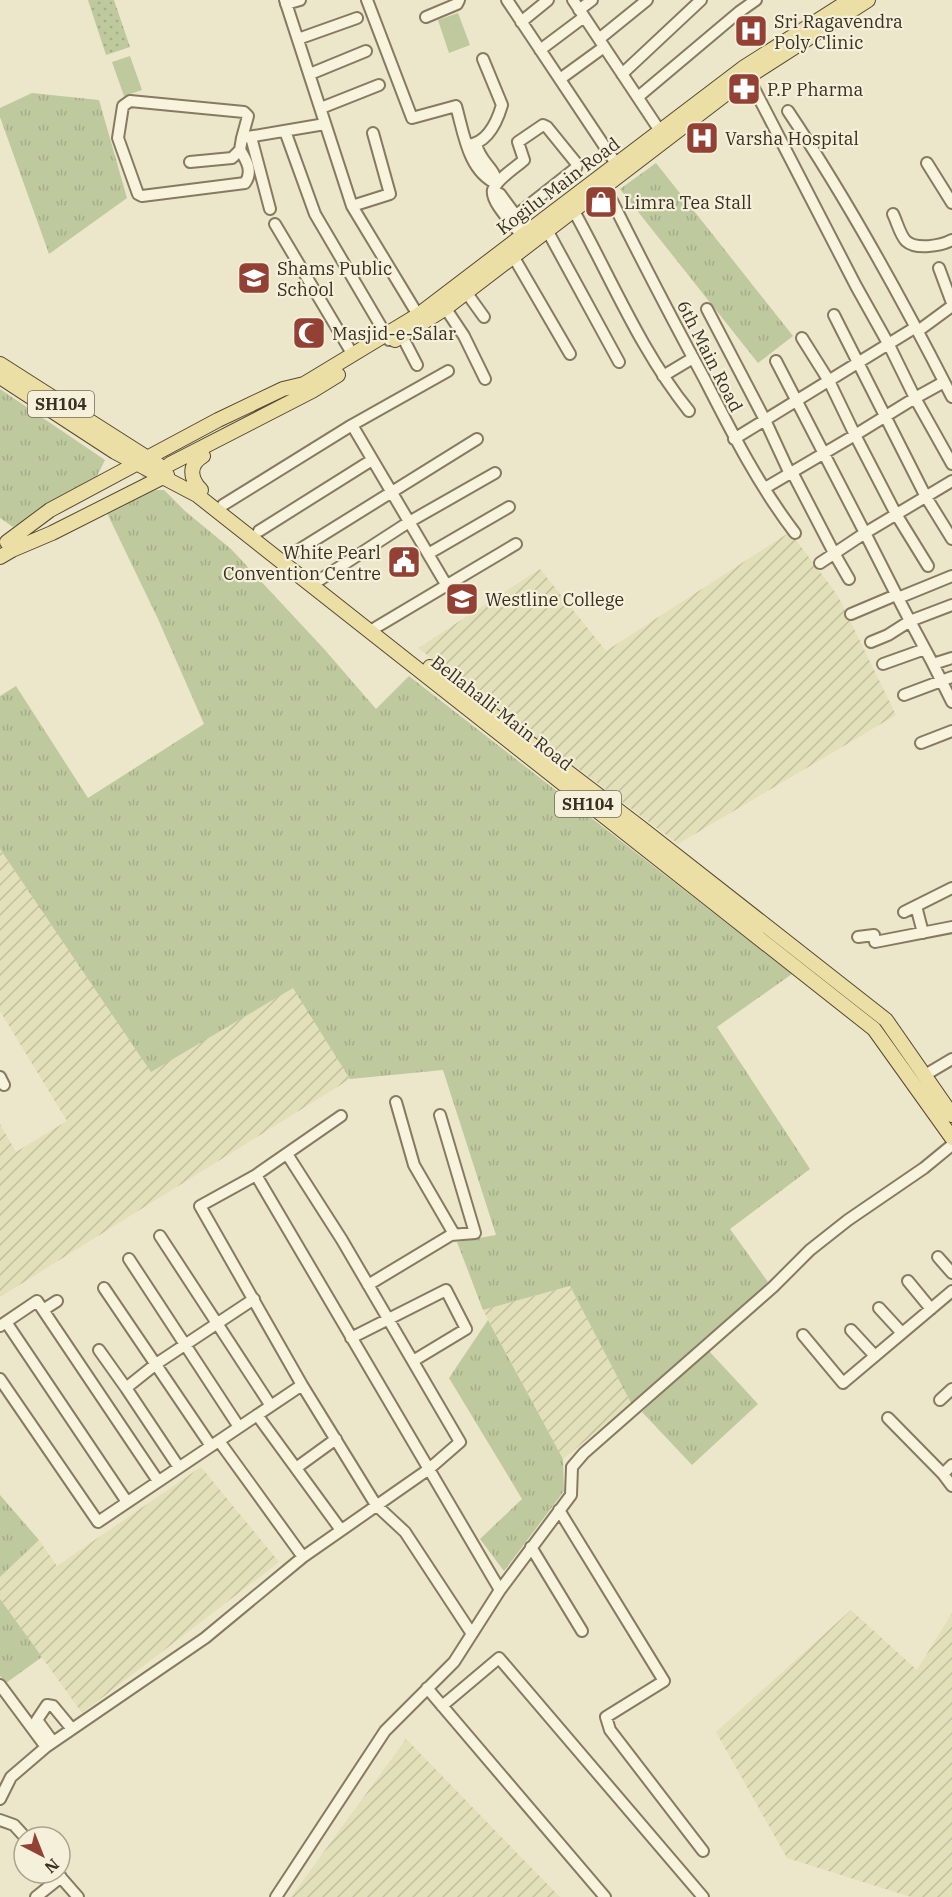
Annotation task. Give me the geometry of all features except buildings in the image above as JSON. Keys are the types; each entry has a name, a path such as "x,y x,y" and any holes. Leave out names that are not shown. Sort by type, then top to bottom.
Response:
{"main road":[{"name":"Kogilu Main Road","path":"155,467 283,389 308,387 393,338 443,304 525,234 602,188 663,136 745,73 850,0"},
{"name":"Kogilu Main Road","path":"745,73 868,0"},
{"name":"Kogilu Main Road","path":"308,387 353,355 393,338 418,315 466,292 547,230 617,165 663,136"},
{"name":"SH104","path":"0,364 118,447"},
{"name":"SH104","path":"0,377 155,467"},
{"path":"111,477 116,468 118,447 137,447 155,467 166,485 195,490 192,473 196,461 290,409 308,387"},
{"path":"5,549 53,517 308,387"},
{"path":"5,549 50,510 111,477 203,456"},
{"path":"5,549 55,524 155,467"},
{"name":"Bellahalli Main Road","path":"155,467 223,505 259,531 374,629 874,1029 952,1138"},
{"name":"Bellahalli Main Road","path":"195,490 231,521 640,827 886,1020 952,1115"}],"street":[{"path":"300,0 285,2 352,206 418,315"},
{"path":"367,0 412,118 456,106 472,145 470,156 479,171 495,187"},
{"path":"426,18 457,4 459,0"},
{"path":"507,0 617,165"},
{"path":"521,21 548,0"},
{"path":"573,0 663,136"},
{"path":"540,50 582,13 592,0"},
{"path":"560,79 647,0"},
{"path":"622,74 701,0"},
{"path":"638,97 756,0"},
{"path":"298,39 357,18"},
{"path":"310,74 366,51"},
{"path":"472,145 489,133 498,120 502,105 483,59"},
{"path":"745,73 915,398 952,464"},
{"path":"321,108 379,85"},
{"path":"190,162 236,156 246,137 248,116 244,112 130,101 123,106 118,138 138,194 142,196 245,183 248,179 248,162 240,150"},
{"path":"788,111 835,182 952,397"},
{"path":"246,137 326,124"},
{"path":"513,218 572,173 578,164 543,125 518,142 524,160 495,187 493,200 513,218 525,234"},
{"path":"285,130 315,214 393,338 417,365"},
{"path":"352,206 390,194 373,133"},
{"path":"246,137 270,209"},
{"path":"927,163 952,203"},
{"name":"6th Main Road","path":"602,188 612,201 734,439 765,488 772,504 795,533"},
{"path":"571,206 663,375 689,411"},
{"path":"893,214 904,240 909,243 932,247 952,240"},
{"path":"274,224 353,355"},
{"path":"547,230 619,362"},
{"path":"513,256 570,354"},
{"path":"734,439 917,329 952,305 939,268"},
{"path":"466,292 484,317"},
{"path":"443,304 464,336 485,379"},
{"path":"707,309 791,473 849,579"},
{"path":"834,315 926,496 952,539"},
{"path":"802,338 829,381 896,514 928,566"},
{"path":"663,375 693,358"},
{"path":"776,361 933,664 947,679 952,702"},
{"path":"223,505 352,426 448,371"},
{"path":"765,488 944,382"},
{"path":"352,426 447,586"},
{"path":"289,556 477,439"},
{"path":"259,531 372,460"},
{"path":"318,580 409,522 495,473"},
{"path":"820,563 866,532 952,481"},
{"path":"428,554 509,507"},
{"path":"374,629 516,544"},
{"path":"851,614 952,576"},
{"path":"871,642 888,635 910,621 952,604"},
{"path":"883,664 925,649"},
{"path":"933,664 952,658"},
{"path":"904,695 947,679"},
{"path":"921,742 952,731"},
{"path":"904,912 952,888"},
{"path":"916,906 923,933"},
{"path":"858,937 878,934 875,942 952,927"},
{"path":"925,1075 952,1059"},
{"path":"396,1102 414,1165 454,1234"},
{"path":"368,1285 454,1234 476,1233 440,1115"},
{"path":"341,1116 256,1175 200,1206 302,1385 376,1505 405,1533 472,1634"},
{"path":"276,1897 385,1731 454,1662 500,1590 571,1495 572,1467 584,1453 773,1287 810,1250 848,1220 924,1168 952,1145"},
{"path":"0,1798 11,1776 49,1745 205,1638 303,1557 429,1469 460,1442 368,1285 287,1154"},
{"path":"256,1175 500,1590"},
{"path":"160,1236 271,1406"},
{"path":"938,1257 952,1273"},
{"path":"129,1258 239,1427"},
{"path":"908,1281 931,1309"},
{"path":"104,1288 156,1364 303,1557"},
{"path":"351,1338 446,1290 466,1329 413,1361"},
{"path":"803,1335 843,1383 952,1291"},
{"path":"126,1388 156,1364 254,1299"},
{"path":"127,1502 3,1324 37,1301 158,1481"},
{"path":"43,1310 57,1301"},
{"path":"879,1308 902,1333"},
{"path":"851,1330 875,1356"},
{"path":"99,1350 176,1463"},
{"path":"0,1379 98,1522 302,1385"},
{"path":"940,1400 952,1389"},
{"path":"257,1415 340,1530"},
{"path":"888,1418 952,1486"},
{"path":"296,1468 336,1439"},
{"path":"943,1474 952,1466"},
{"path":"559,1510 664,1681 606,1717 610,1730 703,1851"},
{"path":"531,1547 582,1631"},
{"path":"442,1706 499,1658 703,1897"},
{"path":"427,1688 605,1897"},
{"path":"2,1693 49,1745"},
{"path":"49,1745 38,1719 47,1705 52,1706 72,1729"},
{"path":"36,1897 49,1885"},
{"path":"68,1885 78,1897"}],"green space":[{"path":"88,0 114,0 130,47 106,55"},
{"path":"458,13 470,45 449,53 438,20"},
{"path":"130,56 142,90 124,96 112,62"},
{"path":"32,93 99,100 127,198 49,254 0,117 0,108"},
{"path":"656,163 793,336 758,363 620,189"},
{"path":"0,389 105,460 96,478 13,527 0,518"},
{"path":"158,490 164,490 185,511 231,549 325,650 376,709 409,676 792,974 717,1027 810,1169 730,1229 768,1282 631,1403 570,1286 483,1310 457,1242 496,1235 443,1070 350,1079 293,988 151,1072 0,849 0,696 16,686 88,798 204,724 158,619 106,511"},
{"path":"790,532 838,596 896,715 678,844 418,648 540,569 606,651"},
{"path":"0,849 151,1071 293,987 350,1079 0,1297 0,1124 16,1152 67,1121 0,1011"},
{"path":"570,1286 631,1403 563,1459 483,1310"},
{"path":"488,1320 563,1459 564,1491 504,1571 480,1539 522,1499 449,1378"},
{"path":"708,1350 758,1404 692,1465 642,1412"},
{"path":"201,1467 279,1562 82,1713 0,1599 0,1577 39,1540 57,1566"},
{"path":"0,1495 39,1540 0,1577"},
{"path":"0,1599 42,1657 6,1683 0,1676"},
{"path":"851,1610 917,1670 952,1613 952,1897 911,1897 787,1858 716,1732"},
{"path":"406,1739 560,1897 291,1897"}],"tunnel":[{"path":"147,467 167,457"},
{"path":"143,478 163,468"}],"place":[{"name":"Sri Ragavendra Poly Clinic","path":"751,31"},
{"name":"P.P Pharma","path":"744,89"},
{"name":"Varsha Hospital","path":"702,138"},
{"name":"Limra Tea Stall","path":"601,202"},
{"name":"Shams Public School","path":"254,278"},
{"name":"Masjid-e-Salar","path":"309,333"},
{"name":"White Pearl Convention Centre","path":"404,562"},
{"name":"Westline College","path":"462,599"}]}
